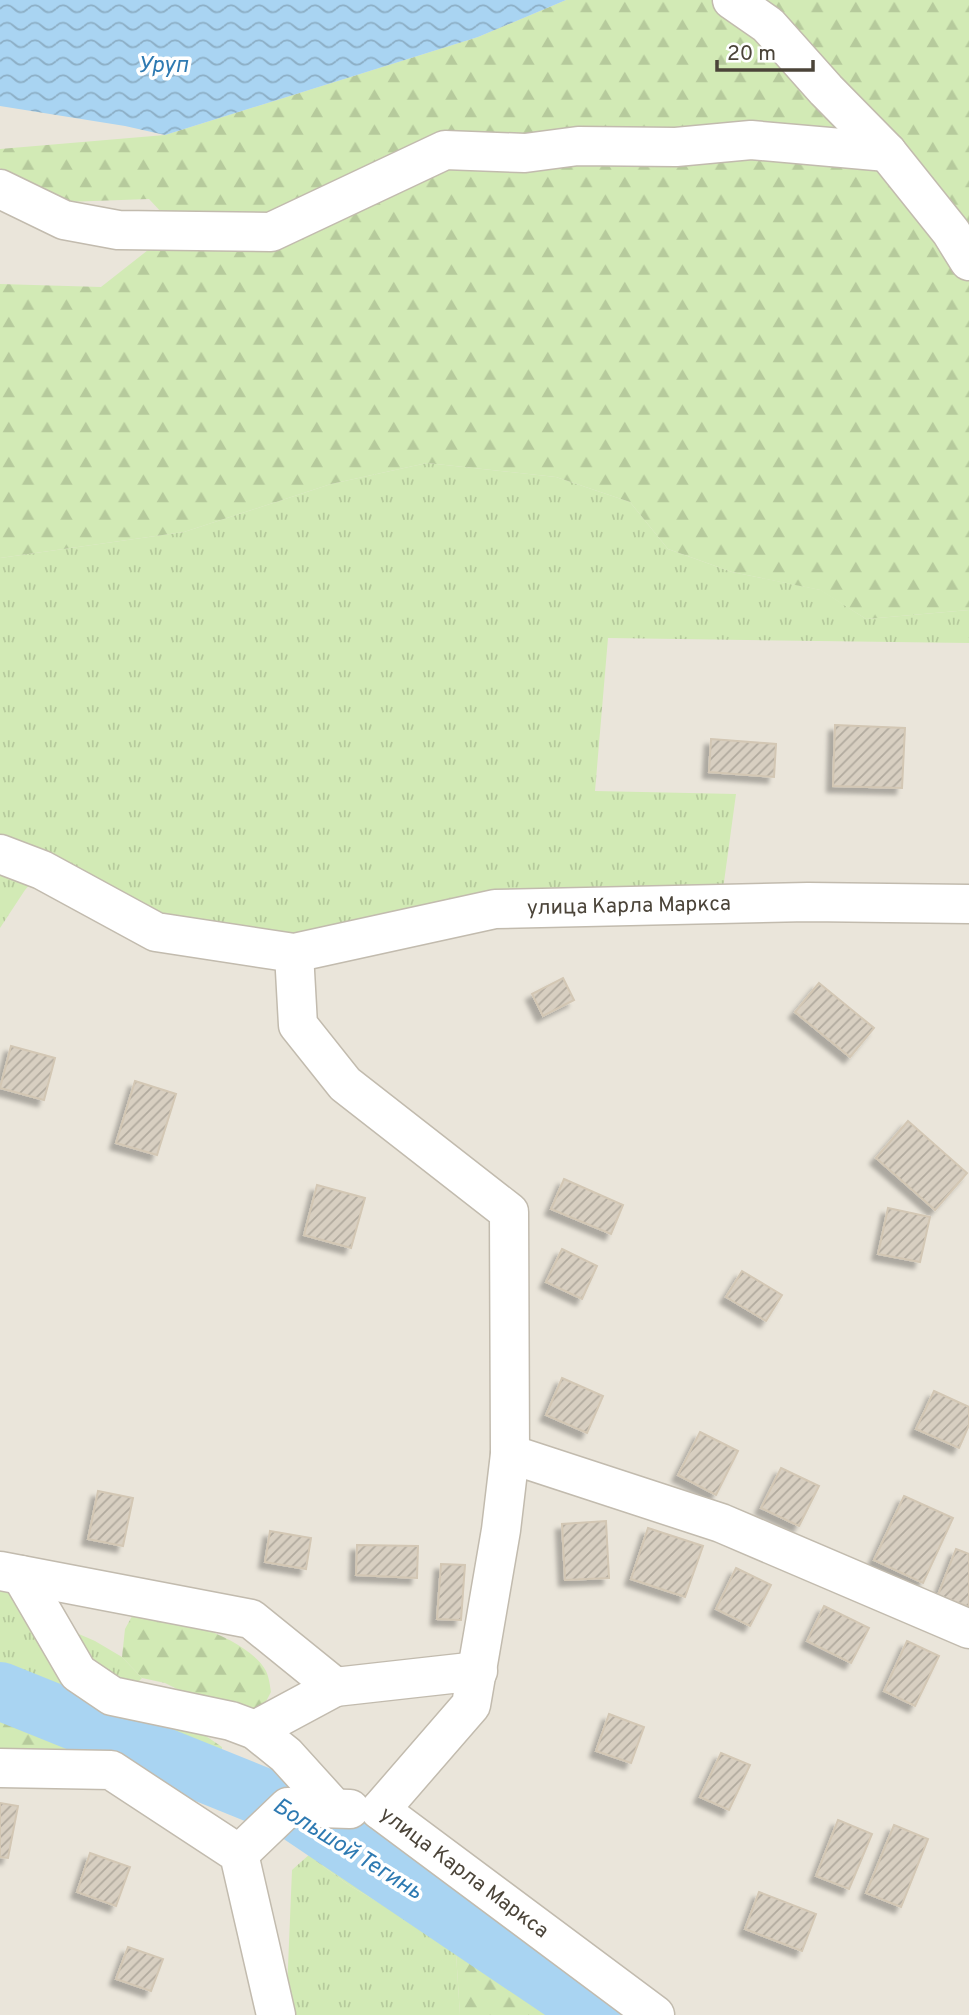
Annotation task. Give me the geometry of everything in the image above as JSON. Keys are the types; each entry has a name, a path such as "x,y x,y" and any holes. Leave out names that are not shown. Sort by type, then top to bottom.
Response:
{"street":[{"path":"733,0 768,25 826,90 887,152 951,232 969,261"},
{"path":"0,189 64,220 118,230 271,232 445,150 525,153 578,146 676,147 751,140 887,152"},
{"name":"улица Карла Маркса","path":"0,854 42,870 156,932 294,953 495,909 808,902 969,904"},
{"name":"улица Карла Маркса","path":"294,953 298,1025 345,1084 509,1212 510,1454 501,1530 471,1705 380,1810 654,2015"},
{"path":"510,1454 720,1523 969,1629"},
{"path":"10,1573 251,1619 335,1686"},
{"path":"10,1573 78,1673 113,1696 221,1719 255,1730 286,1755 334,1808"},
{"path":"255,1730 335,1686 478,1671"},
{"path":"0,1768 111,1770 239,1854 276,2015"},
{"path":"239,1854 288,1807 380,1810"}],"shaded area":[{"path":"0,0 969,0 969,2015 0,2015"}],"green space":[{"path":"566,0 969,0 969,610 866,619 820,590 732,572 668,549 630,502 556,477 427,463 331,484 184,532 0,558 0,284 101,287 176,228 149,199 38,203 0,168 0,149 165,135 478,37"},
{"path":"427,463 556,477 630,502 668,549 732,572 821,590 866,619 969,610 969,643 608,638 595,791 736,794 721,904 495,909 294,953 156,932 42,870 0,928 0,558 184,532 331,484"},
{"path":"0,1589 9,1591 30,1613 95,1641 122,1657 142,1678 106,1715 0,1700"},
{"path":"137,1607 208,1630 243,1648 257,1659 267,1673 271,1692 261,1711 211,1706 165,1683 142,1678 122,1657 125,1629"},
{"path":"0,1700 124,1718 181,1719 222,1747 221,1796 196,1801 106,1753 0,1748"},
{"path":"288,1807 380,1810 655,2015 460,2015 456,1953 430,1918 380,1903 350,1886 316,1861 320,1844"},
{"path":"320,1845 316,1861 350,1886 380,1903 430,1918 456,1953 460,2015 286,2015 292,1870"}],"water":[{"name":"Уруп","path":"0,0 566,0 478,37 165,135 0,106"}],"building":[{"path":"835,725 905,728 902,788 833,786"},
{"path":"711,739 776,744 774,777 709,772"},
{"path":"563,978 574,1000 543,1016 532,994"},
{"path":"819,983 874,1028 850,1057 795,1012"},
{"path":"11,1046 55,1058 44,1100 0,1088"},
{"path":"135,1081 176,1094 157,1155 116,1143"},
{"path":"908,1121 967,1173 935,1210 876,1158"},
{"path":"564,1179 623,1205 611,1234 551,1209"},
{"path":"317,1185 365,1198 351,1248 304,1235"},
{"path":"888,1208 930,1217 920,1262 878,1254"},
{"path":"562,1249 597,1266 582,1299 546,1282"},
{"path":"742,1271 782,1295 766,1321 726,1297"},
{"path":"562,1378 603,1396 587,1433 546,1415"},
{"path":"934,1391 969,1407 969,1425 959,1448 916,1429"},
{"path":"700,1432 738,1451 716,1495 678,1475"},
{"path":"781,1468 819,1486 799,1526 761,1508"},
{"path":"98,1491 133,1498 123,1546 88,1539"},
{"path":"904,1496 953,1518 923,1583 874,1560"},
{"path":"606,1521 609,1578 565,1580 562,1524"},
{"path":"648,1528 703,1546 685,1597 631,1579"},
{"path":"270,1531 311,1538 306,1569 265,1562"},
{"path":"357,1545 418,1546 417,1578 356,1575"},
{"path":"956,1549 969,1554 969,1607 938,1595"},
{"path":"441,1564 465,1565 461,1620 437,1619"},
{"path":"736,1568 771,1585 750,1626 716,1609"},
{"path":"824,1606 869,1628 851,1663 807,1641"},
{"path":"907,1641 939,1656 915,1706 884,1691"},
{"path":"609,1714 644,1727 631,1763 596,1751"},
{"path":"721,1753 750,1765 729,1810 700,1797"},
{"path":"0,1803 18,1806 8,1858 0,1857"},
{"path":"838,1820 872,1834 849,1889 816,1876"},
{"path":"894,1825 928,1839 901,1907 866,1893"},
{"path":"90,1853 130,1867 116,1906 77,1892"},
{"path":"759,1892 816,1914 802,1951 745,1929"},
{"path":"128,1947 163,1959 151,1991 116,1979"}],"waterway":[{"name":"Большой Тегинь","path":"0,1691 288,1807 597,2015"}]}
